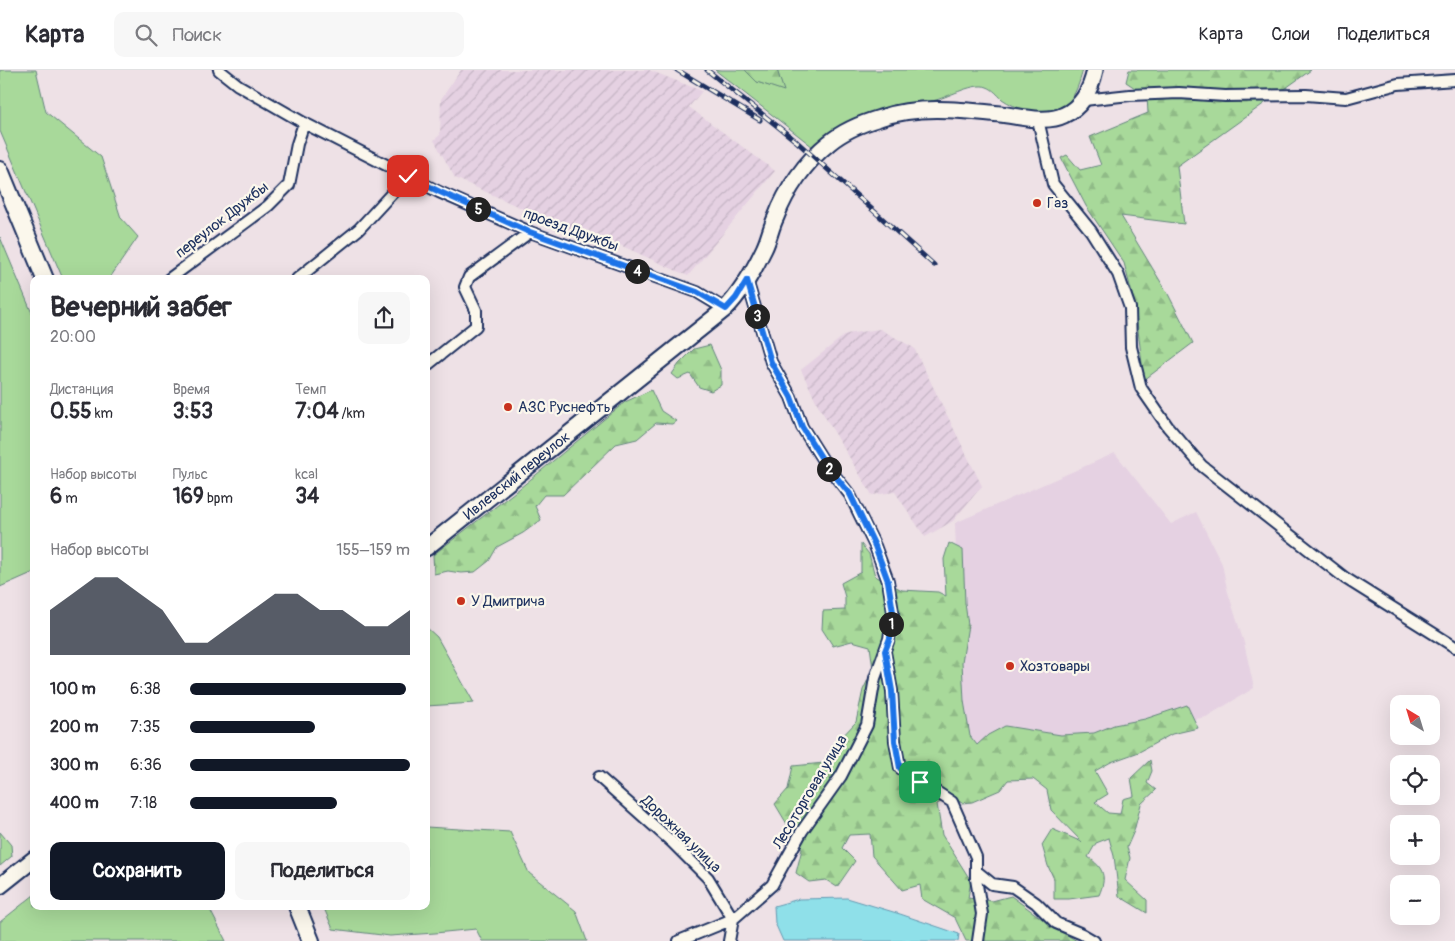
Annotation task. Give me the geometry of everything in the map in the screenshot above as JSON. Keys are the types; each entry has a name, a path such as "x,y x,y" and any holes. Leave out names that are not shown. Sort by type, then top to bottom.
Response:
{"main road":[{"path":"1038,120 1064,115 1084,100 1095,70"},
{"name":"Ивлевский переулок","path":"430,545 726,309 736,298 765,248 776,215 793,184 813,158 829,143 880,118 914,110 948,110 1002,114 1038,120"},
{"path":"0,170 43,275"},
{"path":"0,886 30,862"},
{"path":"299,910 311,941"}],"street":[{"name":"проезд Дружбы","path":"219,70 238,85 304,123 440,192 530,232 697,292 726,309"},
{"path":"1084,100 1130,95 1179,93 1225,96 1306,95 1346,98 1398,84 1455,80"},
{"path":"1038,120 1053,184 1091,231 1118,274 1130,308 1131,347 1141,388 1168,427 1202,466 1346,578 1455,647"},
{"name":"переулок Дружбы","path":"174,275 268,206 289,185 297,144 304,123"},
{"path":"302,275 359,229 408,176"},
{"path":"430,363 476,326 476,310 465,287 470,277 530,232"},
{"name":"Лесоторговая улица","path":"679,941 733,919 772,885 802,831 841,776 867,725 875,678 890,638 893,612 888,581 875,546 850,494 824,462 802,427 791,397 771,362 747,280"},
{"path":"885,651 892,691 895,741 900,768 952,802 976,857 982,914 978,941"},
{"name":"Дорожная улица","path":"599,777 672,842 708,878 733,919"},
{"path":"976,871 992,884 1013,887 1036,903 1056,923 1094,941"},
{"path":"729,941 733,919"}],"shaded area":[{"path":"461,70 649,70 702,91 689,107 775,171 688,276 585,229 581,235 455,178 434,140 440,135 441,99"},
{"path":"880,329 914,348 982,486 953,521 925,537 895,492 872,495 819,407 801,370 846,334"},
{"path":"1115,453 1171,524 1196,512 1222,564 1227,589 1244,643 1254,688 1206,717 1114,734 966,746 955,523"}],"green space":[{"path":"0,70 36,70 46,112 101,157 121,218 138,237 112,275 61,275 0,131"},
{"path":"715,70 745,70 757,82 783,90 777,70 1083,70 1074,95 1060,108 1053,110 1033,111 1013,106 989,88 976,86 929,102 894,106 871,112 813,147"},
{"path":"745,70 777,70 784,91 757,82"},
{"path":"1129,70 1311,70 1177,166 1184,224 1121,216 1168,294 1193,343 1144,380 1135,305 1124,263 1086,206 1061,158 1067,155 1080,170 1101,165 1090,137 1148,113 1147,96 1126,82"},
{"path":"0,237 30,308 30,574 0,587"},
{"path":"710,345 721,370 721,385 711,391 699,387 690,374 678,379 672,374 694,349"},
{"path":"651,390 661,411 676,421 672,424 656,423 637,439 616,444 563,495 544,495 535,506 541,520 523,533 497,547 489,561 475,572 461,573 448,571 434,574 433,555 520,488 625,402"},
{"path":"949,543 963,550 965,603 968,625 962,662 964,701 970,736 977,745 988,735 1005,726 1061,735 1094,733 1114,725 1145,719 1187,705 1198,728 1172,734 1139,752 1111,762 1095,771 1108,794 1095,802 1108,813 1120,814 1123,799 1134,796 1131,778 1150,760 1152,771 1147,783 1156,790 1141,804 1134,831 1127,847 1130,858 1125,880 1147,900 1147,913 1119,896 1114,856 1109,838 1096,843 1088,857 1098,865 1103,873 1103,883 1099,895 1054,899 1054,879 1042,845 1052,829 1082,842 1051,810 1047,790 1033,779 1008,780 1000,790 972,802 962,803 951,797 937,804 942,835 971,881 968,898 992,901 1011,896 1049,924 1077,941 966,941 955,918 922,899 920,885 902,890 872,856 870,834 849,835 842,848 855,861 837,887 826,880 809,882 796,873 802,849 775,804 788,789 793,766 824,763 833,756 838,741 856,722 863,690 873,669 870,646 852,641 833,646 822,629 823,611 845,610 845,597 841,583 861,572 861,544 869,554 875,576 902,590 938,592 946,596 944,559"},
{"path":"430,631 437,637 474,703 430,706"},
{"path":"430,827 510,832 529,873 576,911 587,941 482,941 476,929 390,936 333,929 325,910 430,910"},
{"path":"0,832 11,845 12,856 0,866"},
{"path":"30,898 30,910 210,910 226,941 0,941 0,922"}],"water":[{"path":"847,898 959,934 958,941 783,941 775,923 774,906 799,899"}],"railway":[{"path":"677,70 760,120"},
{"path":"707,70 796,141 934,265"}],"place":[{"name":"Газ","path":"1037,203"},
{"name":"АЗС Руснефть","path":"508,407"},
{"name":"У Дмитрича","path":"461,601"},
{"name":"Хозтовары","path":"1010,666"}],"route":[{"path":"408,176 527,231 697,292 726,309 736,298 747,280 771,362 791,397 802,427 824,462 850,494 875,546 888,581 893,612 890,638 885,651 892,691 895,741 900,768 920,782"}]}
